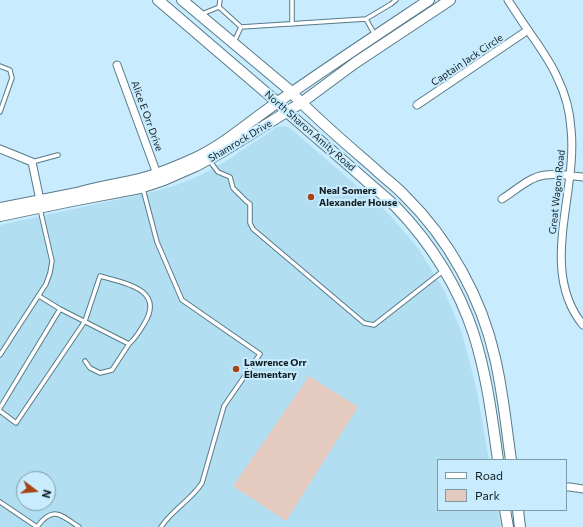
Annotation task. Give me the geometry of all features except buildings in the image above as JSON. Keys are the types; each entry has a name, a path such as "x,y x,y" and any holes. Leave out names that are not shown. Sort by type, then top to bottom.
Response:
{"main road":[{"name":"North Sharon Amity Road","path":"158,0 277,102 395,207 422,238 444,270 461,303 474,334 483,368 498,459"},
{"name":"North Sharon Amity Road","path":"182,0 287,88 348,146 406,196 434,229 461,271 474,297 487,330 501,386 511,459"},
{"name":"Shamrock Drive","path":"0,216 40,204 157,174 194,158 207,156 217,145 277,102 429,0"},
{"name":"Shamrock Drive","path":"0,208 40,204 143,187 164,180 287,112 355,63 450,0"},
{"path":"494,432 502,449 503,459"},
{"path":"505,511 508,527"},
{"path":"518,511 520,527"}],"street":[{"name":"Great Wagon Road","path":"508,0 557,76 564,93 568,110 572,129 572,158 561,251 561,267 566,292 572,308 583,325"},
{"name":"Captain Jack Circle","path":"417,106 528,30"},
{"name":"Alice E Orr Drive","path":"117,64 157,174"},
{"path":"0,149 32,162 40,204"},
{"path":"502,199 523,185 541,176 555,174 583,176"},
{"path":"567,487 583,489"}],"lane":[{"path":"219,7 220,0"},
{"path":"292,0 292,24"},
{"path":"219,7 241,27 366,19 396,0"},
{"path":"200,15 219,7"},
{"path":"366,19 375,36"},
{"path":"234,43 241,27"},
{"path":"0,66 10,70 12,78 0,112"},
{"path":"32,162 58,155"},
{"path":"207,156 218,172 230,177 233,188 250,204 250,223 253,229 364,323 374,325 444,270"},
{"path":"143,187 157,242 182,300 260,354 224,406 202,483 196,492 167,518 161,527"},
{"path":"0,355 39,296 46,284 50,272 52,261 40,204"},
{"path":"0,411 16,423 85,321 100,276 143,291 148,296 150,302 151,309 149,316 112,370 100,373 90,368 85,361"},
{"path":"39,296 60,309 129,344"},
{"path":"0,408 60,309"},
{"path":"0,502 37,527 43,519 51,514 60,515 74,526 79,527"}],"shaded area":[{"name":"Lawrence Orr Elementary","path":"284,126 290,128 387,212 418,248 444,290 462,333 477,391 489,459 437,459 437,511 498,511 501,527 0,527 0,225 152,192 174,186 199,176 223,163 277,127"}],"green space":[{"path":"309,376 358,407 286,521 233,486"}],"place":[{"name":"Neal Somers Alexander House","path":"311,197"},
{"name":"Lawrence Orr Elementary","path":"236,369"}]}
